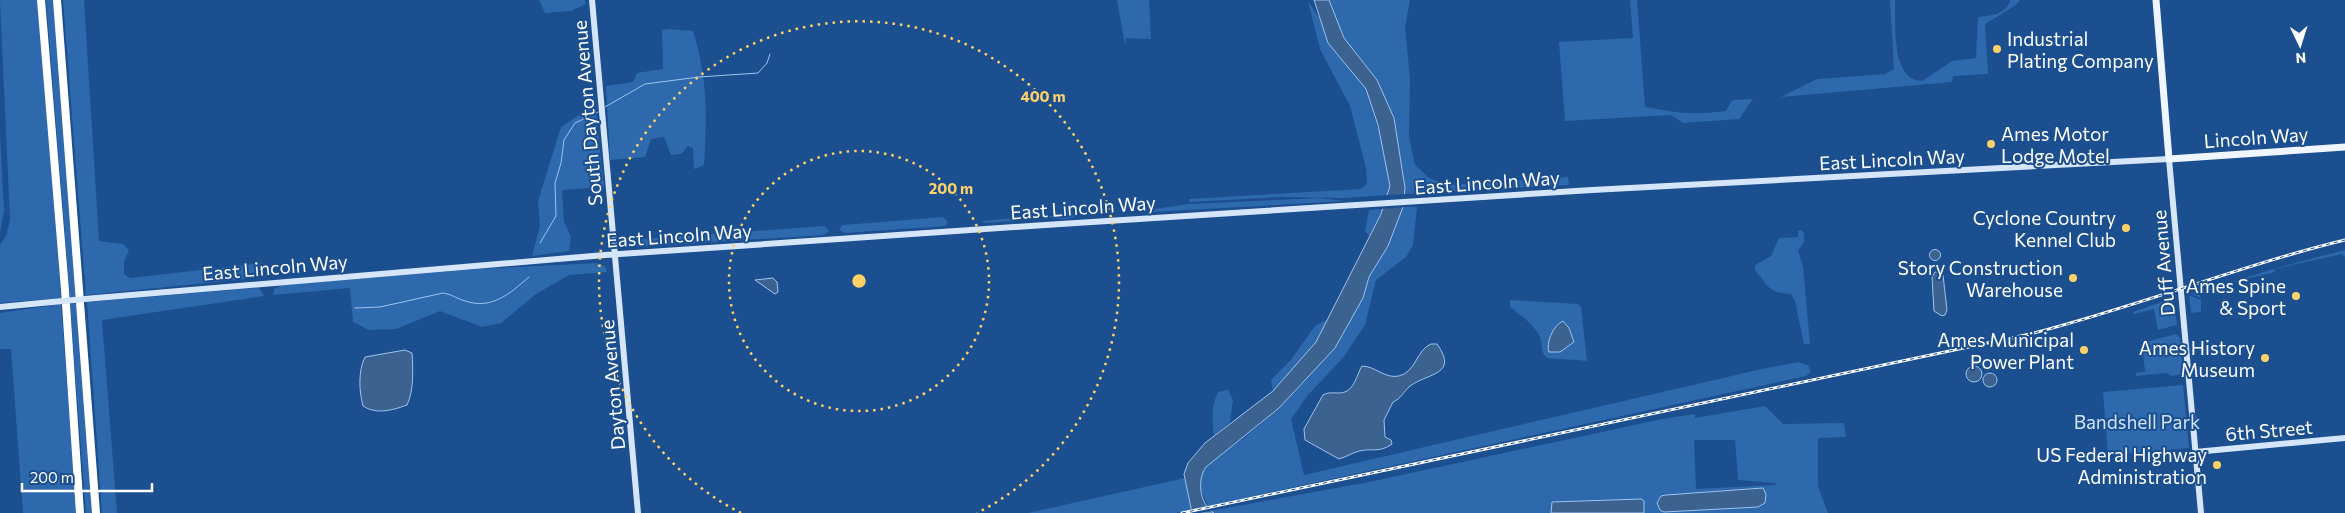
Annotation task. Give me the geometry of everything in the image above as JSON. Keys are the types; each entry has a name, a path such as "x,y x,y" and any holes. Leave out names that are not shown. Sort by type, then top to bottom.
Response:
{"highway":[{"path":"41,0 66,299 80,513"},
{"path":"57,0 96,513"}],"main road":[{"name":"South Dayton Avenue","path":"592,0 615,254"},
{"path":"2156,0 2169,159"},
{"name":"Lincoln Way","path":"2169,159 2345,147"},
{"name":"East Lincoln Way","path":"0,307 615,254 1416,201 2169,159"},
{"name":"Duff Avenue","path":"2169,159 2201,513"},
{"name":"Dayton Avenue","path":"615,254 638,513"},
{"name":"6th Street","path":"2195,452 2345,438"}],"green space":[{"path":"0,0 38,0 61,298 0,303 0,245 6,236 10,220"},
{"path":"46,0 54,0 77,297 70,297"},
{"path":"63,0 84,0 99,241 123,244 129,250 124,262 124,274 130,278 262,263 260,276 256,278 86,295"},
{"path":"539,0 585,0 586,4 571,11 545,13"},
{"path":"1117,0 1149,0 1151,39 1126,38 1125,45"},
{"path":"1329,0 1410,0 1405,27 1410,79 1409,136 1415,165 1429,178 1449,185 1568,177 1569,185 1404,194 1394,118 1377,80 1344,38"},
{"path":"1630,0 1637,0 1645,107 1685,113 1704,113 1726,111 1732,100 1753,99 1739,119 1683,123 1671,115 1565,121 1559,42 1633,38"},
{"path":"1890,0 1895,0 1897,49 1900,61 1904,71 1912,78 1922,81 1952,61 1976,58 1978,17 2002,11 2010,0 2020,0 2016,5 1985,24 1988,74 1953,76 1952,82 1781,97 1817,79 1885,74 1894,69"},
{"path":"1308,1 1321,21 1328,43 1366,89 1384,147 1390,186 1388,195 1344,198 1281,197 1189,202 1189,199 1360,189 1367,184 1366,168 1350,106 1320,49"},
{"path":"662,30 693,31 698,49 705,98 704,165 694,169 693,148 688,146 681,154 671,155 664,137 651,139 645,157 610,160 606,86 633,82 637,73 663,69"},
{"path":"595,104 604,187 562,190 564,221 571,237 569,251 532,256 540,226 538,201 561,127"},
{"path":"0,133 4,211 0,233"},
{"path":"1318,198 1346,201 1152,212 1148,210 1189,204"},
{"path":"1403,207 1417,207 1413,245 1406,257 1376,280 1365,325 1343,358 1308,395 1291,419 1304,475 1762,369 1798,362 1808,365 1811,372 1806,376 1208,506 1201,491 1200,475 1214,458 1244,438 1279,408 1335,348 1363,298 1369,277 1388,246"},
{"path":"1383,209 1369,236 1365,231 1369,210"},
{"path":"1079,214 1073,218 1064,219 1055,219 1048,216"},
{"path":"1041,216 1026,220 986,223 980,221"},
{"path":"943,217 948,222 945,226 844,233 839,229 843,225"},
{"path":"825,226 829,231 824,235 634,247 629,246 628,240"},
{"path":"1801,230 1804,233 1804,240 1798,250 1803,267 1810,344 1804,344 1795,301 1791,294 1778,292 1770,288 1755,270 1755,265 1771,256 1779,238 1798,237 1798,231"},
{"path":"2345,250 2345,257 2342,254 2274,269 2275,272 2230,283 2200,295 2201,298 2189,293 2201,294 2201,292 2273,269"},
{"path":"597,263 605,266 607,272 569,275 536,294 501,323 482,327 440,311 396,329 369,330 353,322 350,288 273,295 274,289 282,285 479,269"},
{"path":"260,289 264,296 102,320 117,513 102,513 87,302"},
{"path":"2189,295 2201,300 2201,312 2191,313"},
{"path":"2173,298 2177,325 2158,330 2154,309 2134,314 2133,312"},
{"path":"1510,300 1578,304 1581,307 1587,361 1547,358 1536,330 1510,307"},
{"path":"77,303 93,513 86,513 70,304"},
{"path":"61,304 77,513 23,513 11,349 0,349 0,313"},
{"path":"1328,319 1316,342 1273,391 1271,380 1290,361 1315,326"},
{"path":"2176,334 2180,338 2183,374 2171,376 2167,373 2136,376 2136,373 2145,372 2142,343"},
{"name":"Bandshell Park","path":"2183,385 2189,448 2108,455 2103,392"},
{"path":"1228,390 1233,400 1230,422 1214,436 1214,403 1218,392"},
{"path":"1765,406 1783,424 1844,423 1846,437 1818,438 1818,486 1828,513 1214,513 1210,511 1369,482 1662,419 1695,414 1695,418","holes":["1694,440 1735,440 1738,480 1775,483 1776,485 1696,489"]},
{"path":"1185,478 1191,510 1175,513 1028,513"}],"shaded area":[{"path":"1314,0 1329,0 1344,38 1377,80 1394,118 1405,188 1403,207 1388,246 1369,277 1363,298 1335,348 1279,408 1206,467 1201,478 1201,491 1205,504 1214,513 1192,513 1184,474 1188,463 1205,443 1273,391 1316,342 1381,214 1390,186 1378,125 1366,89 1328,43"},
{"path":"1935,249 1941,255 1935,261 1929,255"},
{"path":"1935,272 1941,272 1943,275 1947,310 1945,315 1942,316 1934,311 1932,277"},
{"path":"773,278 777,282 778,292 775,294 755,280"},
{"path":"1563,321 1569,328 1574,342 1560,352 1549,352 1548,344 1551,335 1559,323"},
{"path":"1431,344 1437,344 1445,362 1439,372 1410,386 1393,402 1384,420 1385,437 1391,440 1392,444 1380,449 1359,451 1339,459 1305,440 1304,429 1323,395 1348,390 1354,383 1362,366 1389,376 1405,374 1422,351"},
{"path":"405,350 412,353 413,366 412,387 407,405 391,410 379,411 363,406 360,381 361,368 365,357"},
{"path":"1971,366 1977,366 1982,371 1980,380 1971,382 1966,377 1966,371"},
{"path":"1990,373 1995,375 1997,380 1995,385 1990,387 1985,385 1983,380 1985,375"},
{"path":"1763,488 1766,494 1765,503 1758,507 1664,512 1660,510 1657,503 1661,496 1666,495"},
{"path":"1641,499 1644,501 1644,513 1551,513 1552,502"}],"pier":[{"path":"1407,194 1406,207 1380,209 1385,195"},
{"path":"1210,506 1214,510 1189,513 1188,510"}],"waterway":[{"path":"605,107 645,84 699,77 758,73 767,63 770,54"},
{"path":"540,243 556,216 555,183 561,163 564,140 575,123 598,112"},
{"path":"355,308 380,307 443,293 475,303 493,302 508,294 529,277"}],"railway":[{"path":"1182,513 2030,334 2109,312 2305,250 2345,240"}],"place":[{"name":"Industrial Plating Company","path":"1997,49"},
{"name":"Ames Motor Lodge Motel","path":"1991,144"},
{"name":"Cyclone Country Kennel Club","path":"2126,228"},
{"name":"Story Construction Warehouse","path":"2073,278"},
{"name":"Ames Spine & Sport","path":"2296,296"},
{"name":"Ames Municipal Power Plant","path":"2084,350"},
{"name":"Ames History Museum","path":"2265,358"},
{"name":"US Federal Highway Administration","path":"2217,465"}]}
